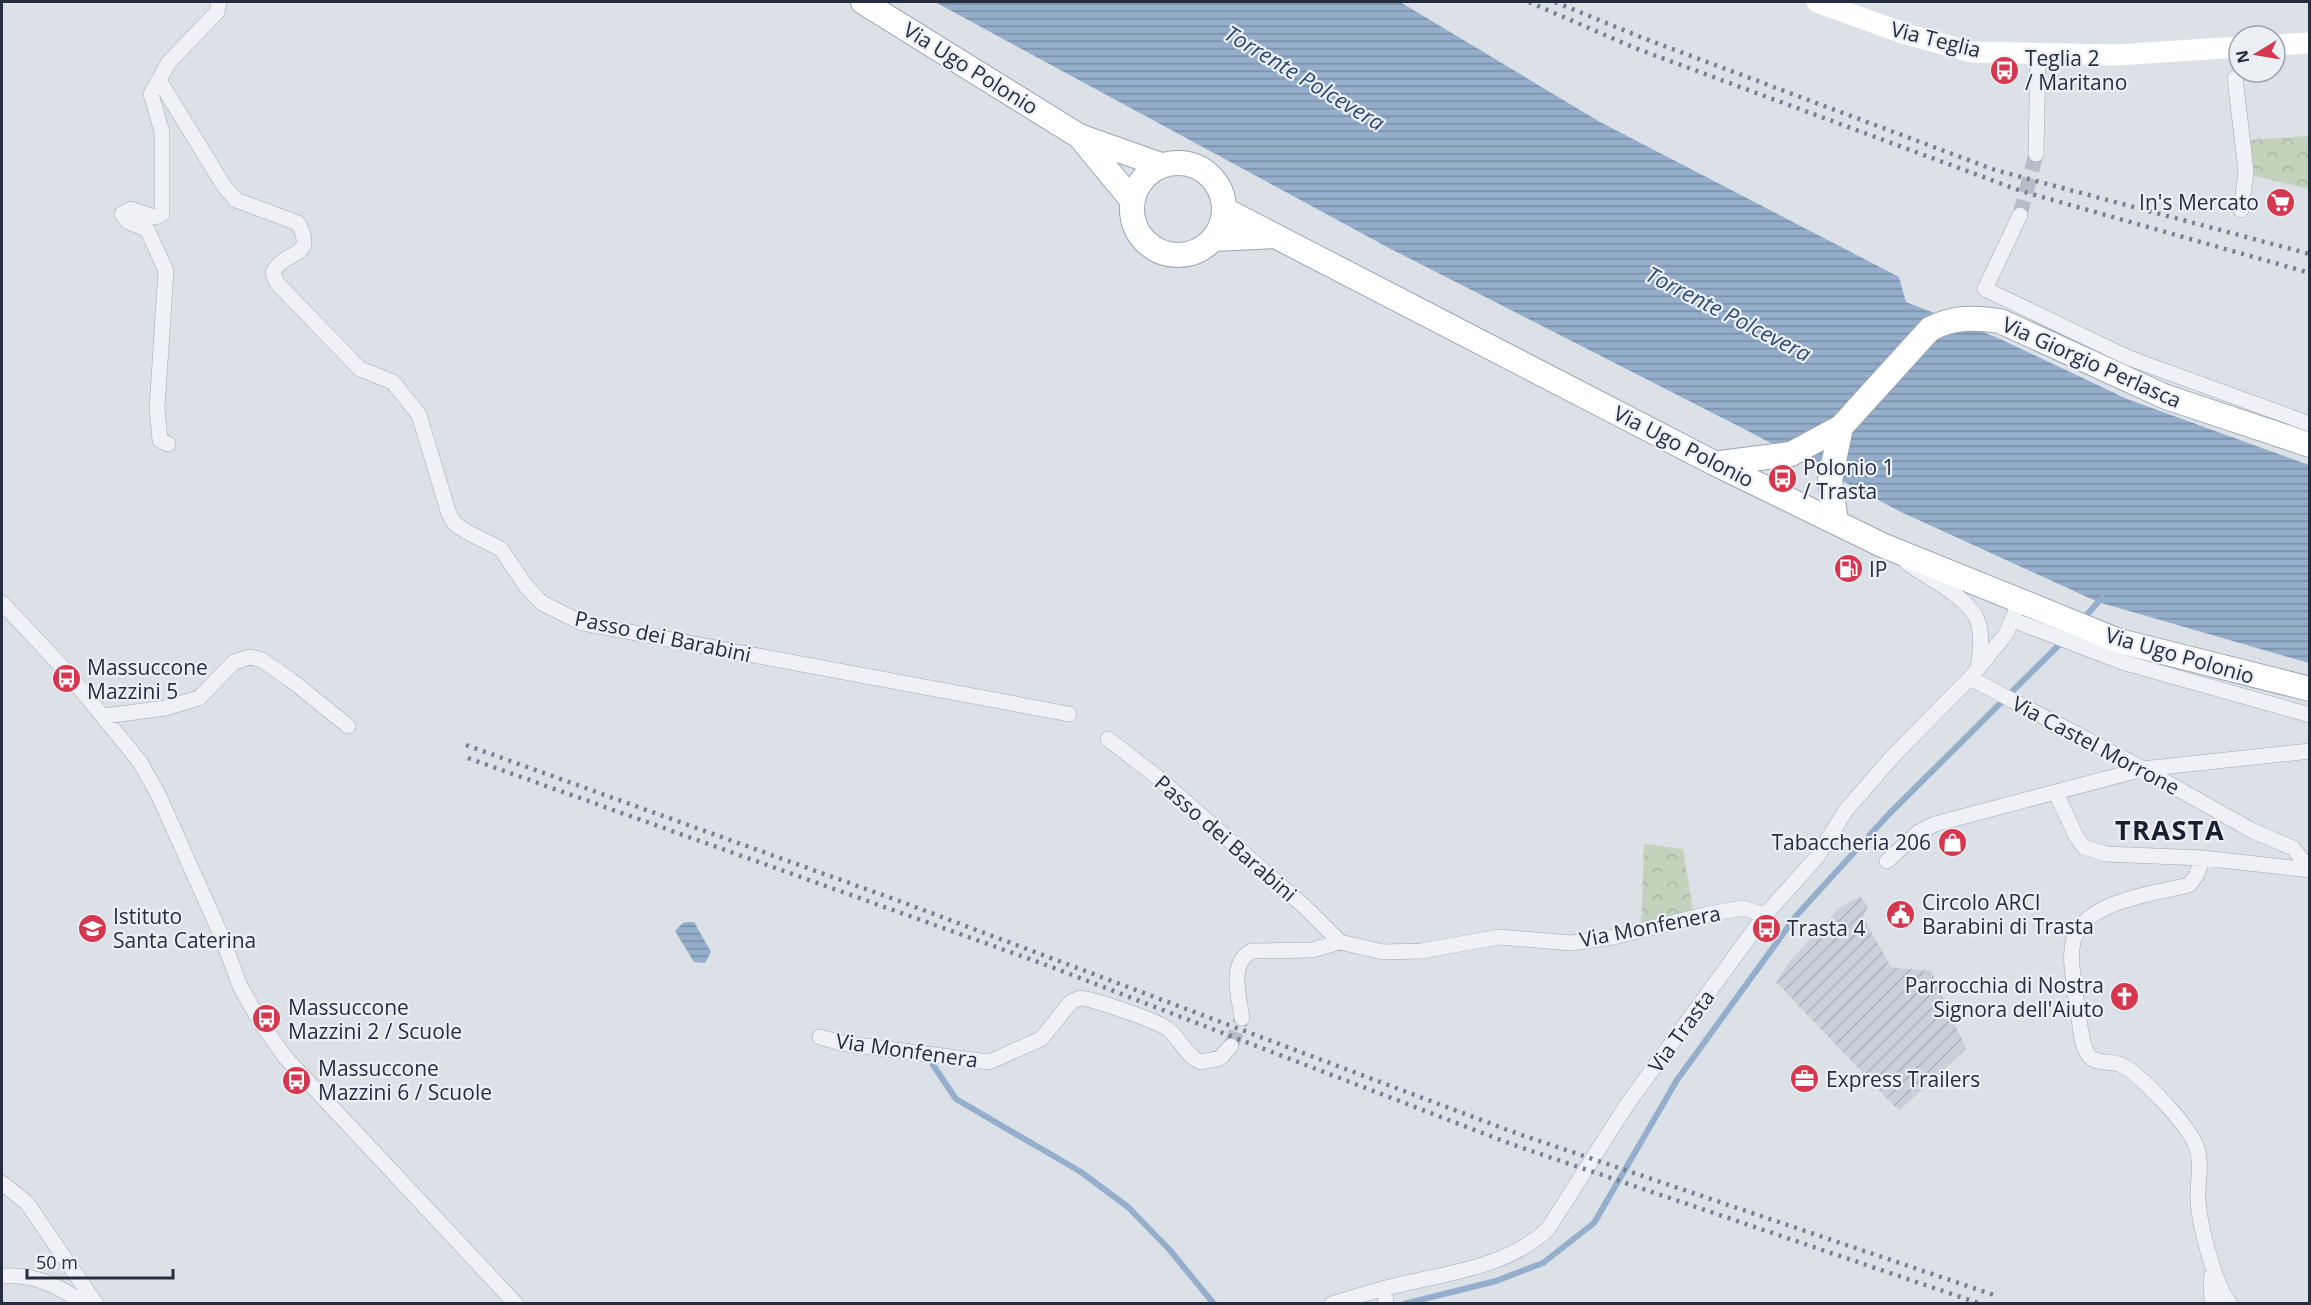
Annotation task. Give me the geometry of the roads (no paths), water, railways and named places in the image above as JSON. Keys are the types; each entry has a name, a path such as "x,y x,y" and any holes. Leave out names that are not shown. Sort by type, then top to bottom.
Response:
{"main road":[{"name":"Via Ugo Polonio","path":"863,2 1079,136 1161,165 1176,162 1191,164 1205,170 1219,188 1225,210 1714,463 1834,513 1882,546 2024,614 2096,642 2119,641 2310,689"},
{"name":"Via Teglia","path":"1817,2 1906,34 1971,52 2116,55 2227,48"},
{"path":"2287,44 2310,43"},
{"name":"Via Ugo Polonio","path":"1079,136 1132,200"},
{"path":"1161,165 1148,173 1138,184 1132,200 1132,215 1136,230 1158,251 1173,255 1188,254 1202,249 1214,238 1222,225 1225,210"},
{"name":"Via Ugo Polonio","path":"1214,238 1276,236"},
{"name":"Via Giorgio Perlasca","path":"1714,463 1760,460 1791,454 1841,427 1930,329 1947,320 1975,317 2000,321 2166,397 2259,430 2310,444"},
{"path":"1834,513 1830,480 1841,427"}],"street":[{"path":"168,444 159,440 157,408 166,271 147,229 128,222 123,214 130,209 155,217 160,216 164,210 161,184 162,132 151,94 169,62 217,12 219,2"},
{"path":"2036,154 2038,53"},
{"name":"Passo dei Barabini","path":"159,80 224,186 236,200 298,223 304,234 305,244 300,252 277,265 273,273 277,283 360,369 393,381 419,415 449,514 455,524 501,549 526,586 551,609 582,623 1069,714"},
{"path":"2236,84 2246,171 2241,210"},
{"path":"2020,215 1985,289 2129,358 2310,424"},
{"path":"1882,546 1958,596 1978,620 1981,641 1977,677"},
{"path":"2,603 105,716 140,762 159,796 221,935 240,986 261,1023 285,1057 516,1304"},
{"name":"Via Trasta","path":"1332,1304 1389,1287 1476,1268 1531,1245 1548,1229 1626,1106 1765,915 1817,857 1846,810 1894,754 1977,677 2006,634 2024,614"},
{"path":"2096,642 2239,697 2310,715"},
{"path":"105,716 165,708 199,698 234,662 250,657 262,660 291,680 348,726"},
{"name":"Via Castel Morrone","path":"1977,677 2251,830 2293,848 2310,870"},
{"name":"Passo dei Barabini","path":"1108,739 1161,780 1307,909 1340,942"},
{"path":"1887,861 1919,832 1935,824 2143,769 2310,751"},
{"name":"Via Castel Morrone","path":"2056,793 2076,836 2084,847 2106,854 2203,858 2310,870"},
{"path":"2203,858 2196,876 2189,885 2103,907 2078,930 2073,974 2084,1044 2089,1056 2096,1060 2122,1065 2133,1074 2165,1103 2196,1144 2200,1159 2198,1202 2210,1259 2221,1290 2230,1304"},
{"name":"Via Monfenera","path":"1242,1018 1238,972 1240,962 1246,954 1252,951 1312,950 1340,942 1383,952 1431,950 1499,937 1570,943 1614,937 1743,908 1765,915"},
{"name":"Via Monfenera","path":"820,1037 841,1043 989,1062 1041,1039 1071,1002 1080,998 1159,1024 1173,1034 1191,1056 1201,1062 1220,1058 1231,1046"},
{"path":"2,1184 27,1203 96,1304"},
{"path":"2210,1259 2212,1304"},
{"path":"2,1276 16,1275 47,1281 84,1304"}],"water":[{"name":"Torrente Polcevera","path":"935,2 1400,2 1600,122 1899,277 1906,302 1998,338 2127,399 2309,465 2309,663 2098,602 1901,512 1748,431 1389,248"},
{"path":"694,922 711,952 705,963 694,962 675,931 683,923"}],"waterway":[{"path":"2083,619 2102,598"},
{"path":"1404,1304 1496,1281 1543,1263 1594,1223 1677,1080 1796,916 1889,814 2064,640"},
{"path":"933,1065 956,1099 1081,1172 1128,1207 1169,1249 1214,1304"}],"tunnel":[{"path":"2020,215 2036,154"},
{"path":"1231,1046 1242,1018"}],"railway":[{"path":"1529,2 1635,48 2021,191 2310,273"},
{"path":"1555,2 1643,38 1995,170 2310,254"},
{"path":"466,745 902,902 1513,1132 1997,1296"},
{"path":"468,758 1041,963 1511,1144 1981,1304"}],"place":[{"name":"Teglia 2 / Maritano","path":"2004,70"},
{"name":"In's Mercato","path":"2280,202"},
{"name":"Polonio 1 / Trasta","path":"1782,479"},
{"name":"IP","path":"1848,569"},
{"name":"Massuccone Mazzini 5","path":"66,679"},
{"name":"Tabaccheria 206","path":"1952,842"},
{"name":"Circolo ARCI Barabini di Trasta","path":"1901,914"},
{"name":"Istituto Santa Caterina","path":"92,928"},
{"name":"Trasta 4","path":"1766,928"},
{"name":"Parrocchia di Nostra Signora dell'Aiuto","path":"2125,997"},
{"name":"Massuccone Mazzini 2 / Scuole","path":"267,1019"},
{"name":"Express Trailers","path":"1805,1079"},
{"name":"Massuccone Mazzini 6 / Scuole","path":"297,1080"}],"district":[{"name":"TRASTA","path":"2170,829"}]}
